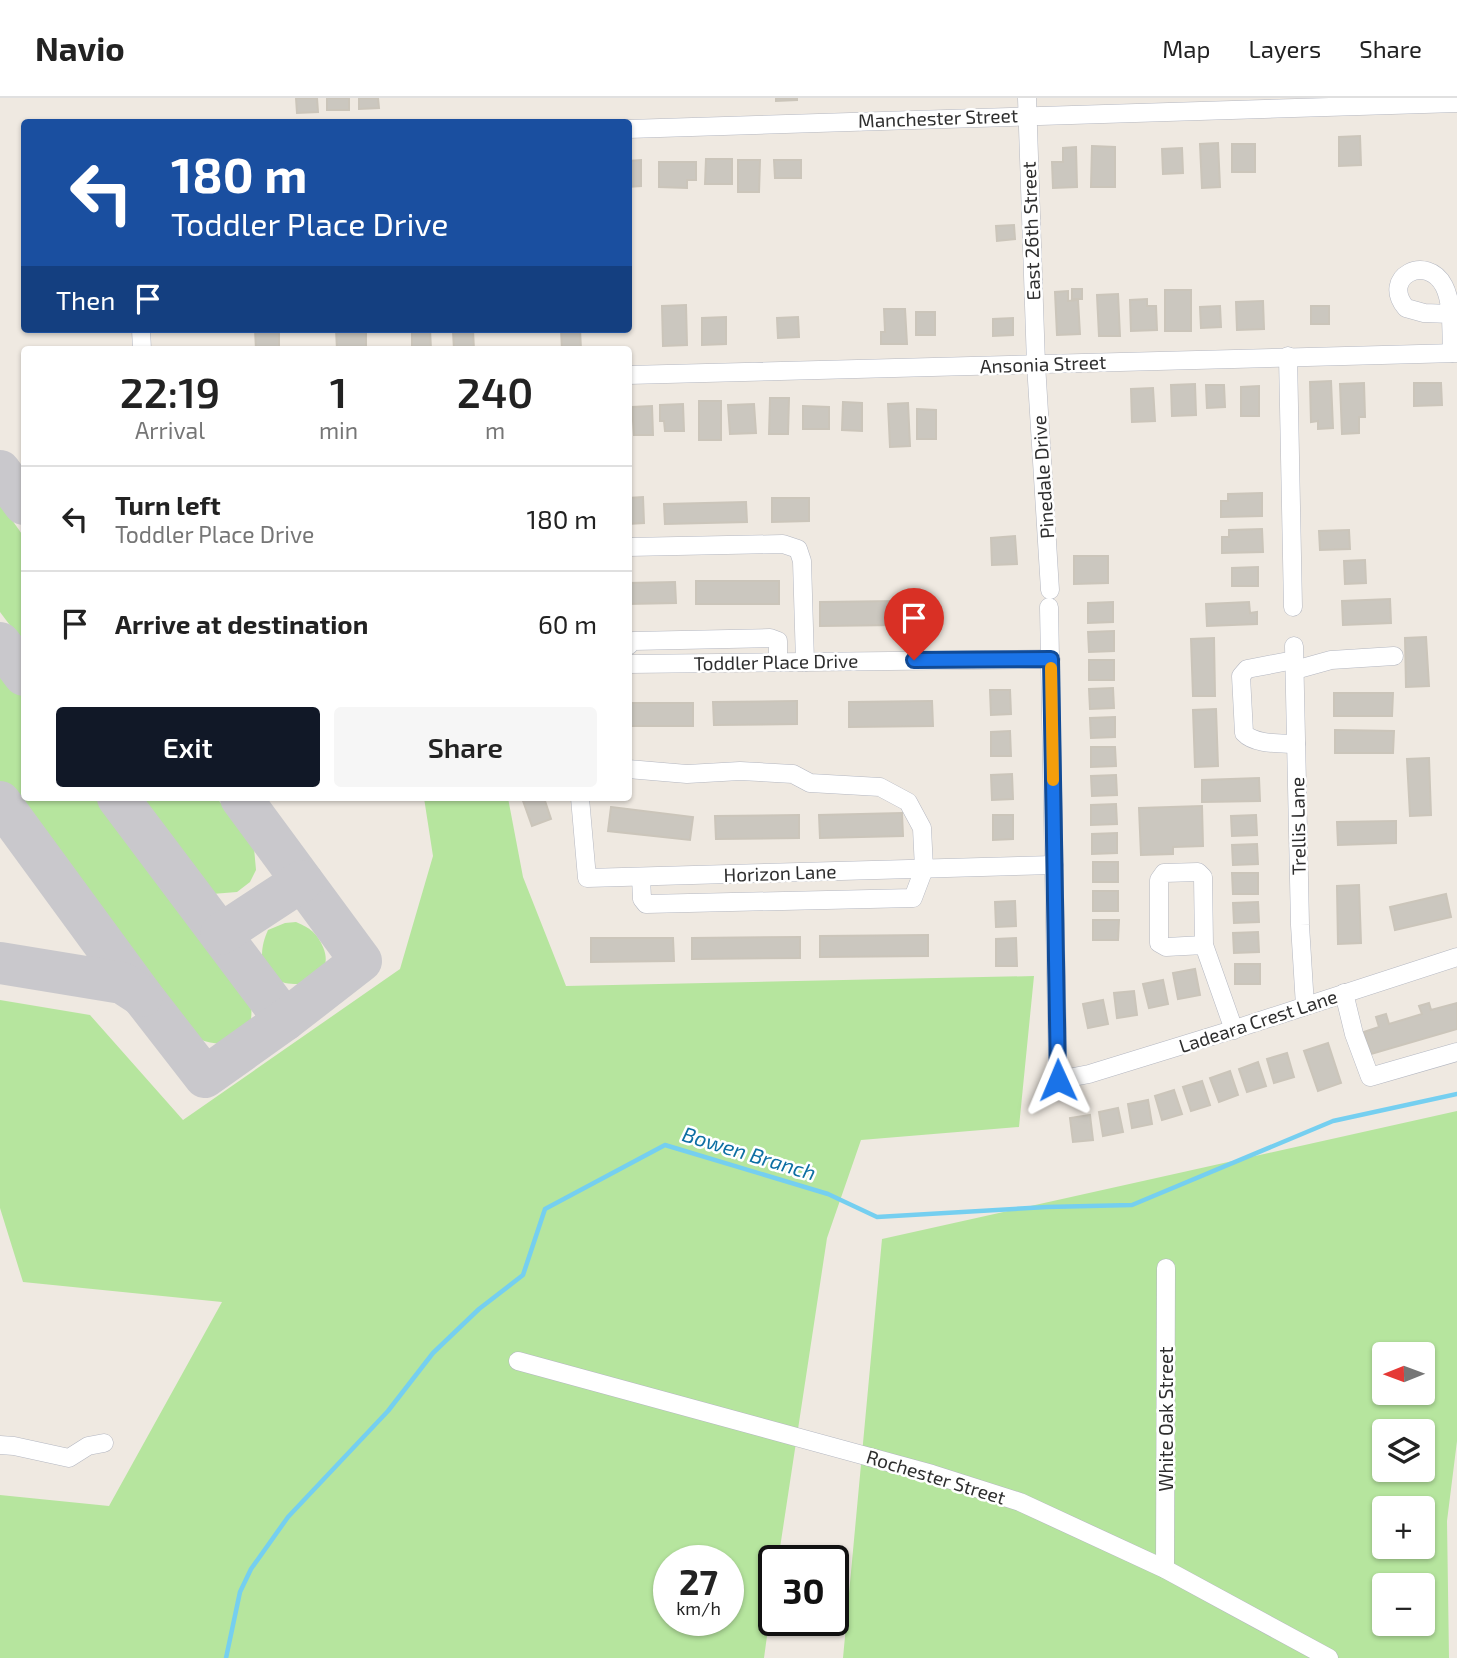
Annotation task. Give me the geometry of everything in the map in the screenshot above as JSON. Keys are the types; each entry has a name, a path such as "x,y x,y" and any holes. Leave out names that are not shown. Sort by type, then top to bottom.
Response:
{"street":[{"name":"Manchester Street","path":"632,129 1027,107 1457,103"},
{"name":"East 26th Street","path":"1027,107 1035,364"},
{"path":"1451,314 1455,353"},
{"name":"Ansonia Street","path":"632,375 1455,353"},
{"path":"1288,356 1293,607"},
{"name":"Pinedale Drive","path":"1035,364 1050,598 1058,1080"},
{"path":"632,547 783,544 798,549 802,561 804,662"},
{"path":"632,642 664,638 770,638 778,641 778,662"},
{"path":"1296,744 1257,740 1244,733 1241,676 1247,668 1294,658 1331,660 1394,656"},
{"name":"Trellis Lane","path":"1294,658 1300,925 1305,1006"},
{"name":"Toddler Place Drive","path":"632,664 1051,659"},
{"path":"632,769 687,774 740,771 793,774 810,783 880,787 908,802 922,828 924,869 913,898 646,904 642,899 641,877"},
{"name":"Horizon Lane","path":"580,801 587,878 1054,865"},
{"path":"1204,945 1166,947 1159,943 1159,880 1164,873 1201,874 1204,881 1204,945 1234,1030"},
{"name":"Ladeara Crest Lane","path":"1058,1080 1089,1074 1234,1030 1457,957"},
{"path":"1345,993 1354,1034 1370,1077 1457,1052"},
{"name":"White Oak Street","path":"1165,1569 1166,1268"},
{"name":"Rochester Street","path":"519,1361 932,1474 1020,1502 1165,1569 1329,1658"},
{"path":"0,1446 14,1446 69,1458 88,1446 104,1443"}],"green space":[{"path":"0,503 21,533 21,640 0,612"},
{"path":"0,655 21,684 21,801 108,801 251,997 251,1019 247,1030 240,1037 232,1042 211,1043 191,1035 181,1027 165,1009 0,781"},
{"path":"141,801 219,801 254,848 256,870 250,882 237,892 212,894"},
{"path":"424,801 509,801 523,877 566,986 1034,976 1019,1127 861,1140 827,1238 780,1545 758,1545 758,1636 767,1636 764,1658 0,1658 0,1495 109,1506 222,1302 23,1282 0,1208 0,1000 90,1015 183,1120 400,969 433,856"},
{"path":"296,922 316,935 323,947 325,963 319,975 306,982 291,984 277,980 266,970 262,953 268,930"},
{"path":"1457,1111 1457,1441 1447,1521 1449,1658 843,1658 845,1636 849,1636 849,1594 882,1239"}],"building":[{"path":"296,98 317,98 318,112 297,113"},
{"path":"327,98 349,98 349,110 327,110"},
{"path":"359,98 378,98 379,108 359,109"},
{"path":"776,98 797,98 797,100 776,101"},
{"path":"1360,136 1361,165 1339,166 1339,137"},
{"path":"1218,143 1220,187 1202,188 1200,144"},
{"path":"1232,144 1255,144 1255,172 1232,172"},
{"path":"1092,146 1115,147 1115,187 1091,187"},
{"path":"1076,147 1077,187 1053,188 1052,162 1063,162 1063,148"},
{"path":"1182,148 1183,173 1163,174 1162,149"},
{"path":"706,159 732,159 732,184 705,184"},
{"path":"641,160 641,186 632,187 632,161"},
{"path":"738,160 760,160 759,192 738,192"},
{"path":"774,160 801,160 801,178 775,178"},
{"path":"659,162 696,162 696,180 687,180 687,188 659,187"},
{"path":"1014,225 1015,239 997,241 996,226"},
{"path":"1072,289 1082,289 1082,299 1072,299"},
{"path":"1165,290 1191,290 1191,331 1165,331"},
{"path":"1068,291 1068,301 1078,300 1080,334 1057,335 1055,292"},
{"path":"1118,294 1120,336 1099,336 1097,295"},
{"path":"1147,299 1147,306 1156,306 1157,330 1131,331 1130,300"},
{"path":"1263,301 1264,329 1237,330 1236,302"},
{"path":"686,305 687,345 663,346 662,306"},
{"path":"1220,306 1221,327 1201,328 1200,307"},
{"path":"1311,306 1329,306 1329,324 1311,324"},
{"path":"884,309 905,309 907,344 881,344 881,332 885,332"},
{"path":"916,312 935,312 935,335 916,335"},
{"path":"726,317 726,344 702,345 702,318"},
{"path":"798,317 799,337 778,338 777,318"},
{"path":"1013,318 1013,335 993,336 993,319"},
{"path":"255,333 279,333 279,346 256,346"},
{"path":"336,333 366,333 366,346 337,346"},
{"path":"412,333 430,333 431,346 412,346"},
{"path":"453,333 473,333 474,346 454,346"},
{"path":"561,333 580,333 581,346 562,346"},
{"path":"1331,381 1333,428 1318,429 1318,421 1311,422 1310,382"},
{"path":"1364,383 1365,417 1359,417 1359,433 1342,434 1340,384"},
{"path":"1414,383 1441,383 1442,405 1414,406"},
{"path":"1195,384 1196,415 1172,416 1171,385"},
{"path":"1206,385 1224,385 1225,407 1207,408"},
{"path":"1259,386 1259,416 1241,416 1241,387"},
{"path":"1153,388 1155,421 1132,422 1131,389"},
{"path":"770,398 789,398 788,434 769,434"},
{"path":"699,401 721,401 721,440 699,440"},
{"path":"843,402 862,403 862,431 842,430"},
{"path":"908,403 910,446 890,447 888,404"},
{"path":"683,404 684,431 665,431 664,421 660,421 660,405"},
{"path":"754,404 756,433 730,434 728,405"},
{"path":"652,406 653,435 634,435 632,407"},
{"path":"803,406 829,407 829,429 803,429"},
{"path":"917,409 936,410 936,439 917,439"},
{"path":"1262,493 1262,516 1221,517 1221,501 1228,501 1228,494"},
{"path":"643,497 644,523 632,524 632,498"},
{"path":"772,498 809,498 809,521 772,522"},
{"path":"746,502 747,522 665,524 664,504"},
{"path":"1262,529 1263,552 1222,553 1222,537 1229,537 1229,530"},
{"path":"1349,530 1350,549 1320,550 1319,531"},
{"path":"1015,536 1017,564 992,565 991,538"},
{"path":"1074,556 1108,556 1108,583 1074,584"},
{"path":"1365,560 1366,583 1345,584 1344,561"},
{"path":"1258,567 1258,586 1232,586 1232,568"},
{"path":"696,581 779,581 779,604 696,604"},
{"path":"675,582 676,603 632,604 632,583"},
{"path":"1390,599 1391,623 1343,625 1342,601"},
{"path":"898,601 898,625 820,626 820,602"},
{"path":"1113,602 1113,622 1088,623 1088,603"},
{"path":"1249,602 1250,613 1257,612 1257,624 1207,626 1206,604"},
{"path":"1114,631 1114,651 1089,652 1088,632"},
{"path":"1426,637 1429,686 1406,687 1405,638"},
{"path":"1214,638 1215,696 1193,696 1191,639"},
{"path":"1089,660 1114,660 1114,680 1089,680"},
{"path":"1113,688 1114,708 1090,709 1089,689"},
{"path":"990,690 1010,690 1011,714 991,715"},
{"path":"1334,693 1393,693 1392,716 1334,716"},
{"path":"797,701 797,724 714,725 713,702"},
{"path":"932,701 933,726 849,727 849,702"},
{"path":"632,703 693,703 693,726 632,726"},
{"path":"1216,709 1218,766 1195,767 1193,710"},
{"path":"1115,717 1115,737 1091,738 1090,718"},
{"path":"1335,730 1394,731 1393,753 1335,753"},
{"path":"1010,731 1011,756 991,756 991,732"},
{"path":"1091,747 1115,747 1116,766 1091,767"},
{"path":"1429,758 1431,815 1410,816 1407,759"},
{"path":"1012,774 1013,799 992,800 991,775"},
{"path":"1116,775 1117,795 1092,796 1091,776"},
{"path":"1259,778 1260,801 1202,802 1202,780"},
{"path":"523,801 545,801 551,819 532,826"},
{"path":"1116,804 1117,824 1091,825 1091,805"},
{"path":"1202,806 1203,846 1173,847 1173,854 1141,855 1139,808"},
{"path":"611,807 693,817 690,840 608,831"},
{"path":"902,813 903,836 820,838 819,815"},
{"path":"799,815 799,838 716,839 715,816"},
{"path":"993,815 1013,815 1013,839 993,840"},
{"path":"1256,815 1257,835 1232,836 1231,816"},
{"path":"1396,821 1396,843 1338,845 1337,822"},
{"path":"1117,833 1117,853 1092,854 1092,834"},
{"path":"1257,844 1258,864 1233,865 1232,845"},
{"path":"1093,862 1118,862 1118,882 1093,882"},
{"path":"1232,873 1258,873 1258,894 1233,894"},
{"path":"1359,885 1361,943 1338,944 1337,886"},
{"path":"1093,891 1118,891 1118,911 1093,911"},
{"path":"1446,894 1451,917 1395,930 1390,907"},
{"path":"1015,901 1016,926 996,927 995,902"},
{"path":"1258,902 1259,922 1234,923 1233,903"},
{"path":"1093,920 1119,920 1118,940 1093,940"},
{"path":"1258,932 1259,952 1234,953 1233,933"},
{"path":"928,935 928,956 820,957 820,936"},
{"path":"800,937 800,958 692,959 692,938"},
{"path":"591,938 673,938 674,961 591,962"},
{"path":"1016,938 1017,966 996,966 996,939"},
{"path":"1235,964 1260,964 1260,984 1235,984"},
{"path":"1195,969 1200,995 1178,999 1173,973"},
{"path":"1163,980 1168,1004 1149,1008 1143,984"},
{"path":"1134,991 1137,1015 1117,1018 1114,993"},
{"path":"1103,1000 1108,1024 1088,1028 1083,1004"},
{"path":"1429,1003 1431,1010 1457,1003 1457,1029 1371,1054 1364,1032 1379,1027 1376,1017 1386,1014 1389,1024 1422,1014 1419,1006"},
{"path":"1328,1043 1341,1083 1318,1091 1304,1051"},
{"path":"1287,1053 1294,1077 1274,1083 1267,1059"},
{"path":"1258,1062 1266,1086 1247,1092 1239,1069"},
{"path":"1230,1071 1238,1095 1219,1102 1210,1078"},
{"path":"1202,1081 1210,1105 1191,1111 1183,1087"},
{"path":"1174,1090 1182,1114 1162,1120 1155,1096"},
{"path":"1148,1100 1152,1124 1132,1128 1128,1104"},
{"path":"1118,1108 1123,1132 1103,1136 1099,1112"},
{"path":"1090,1115 1093,1140 1073,1142 1070,1118"}],"waterway":[{"name":"Bowen Branch","path":"226,1658 240,1592 251,1569 288,1517 388,1411 433,1353 479,1309 523,1275 545,1209 665,1145 828,1194 877,1217 1132,1205 1333,1121 1457,1094"}],"taxiway":[{"path":"0,471 21,500"},
{"path":"0,643 21,671"},
{"path":"120,801 285,1020"},
{"path":"0,802 205,1077 361,961 243,801"},
{"path":"221,934 302,881"},
{"path":"0,963 122,983 142,996"}],"slow traffic":[{"path":"1051,668 1053,780"}],"route":[{"path":"914,660 1051,659 1058,1080"}]}
